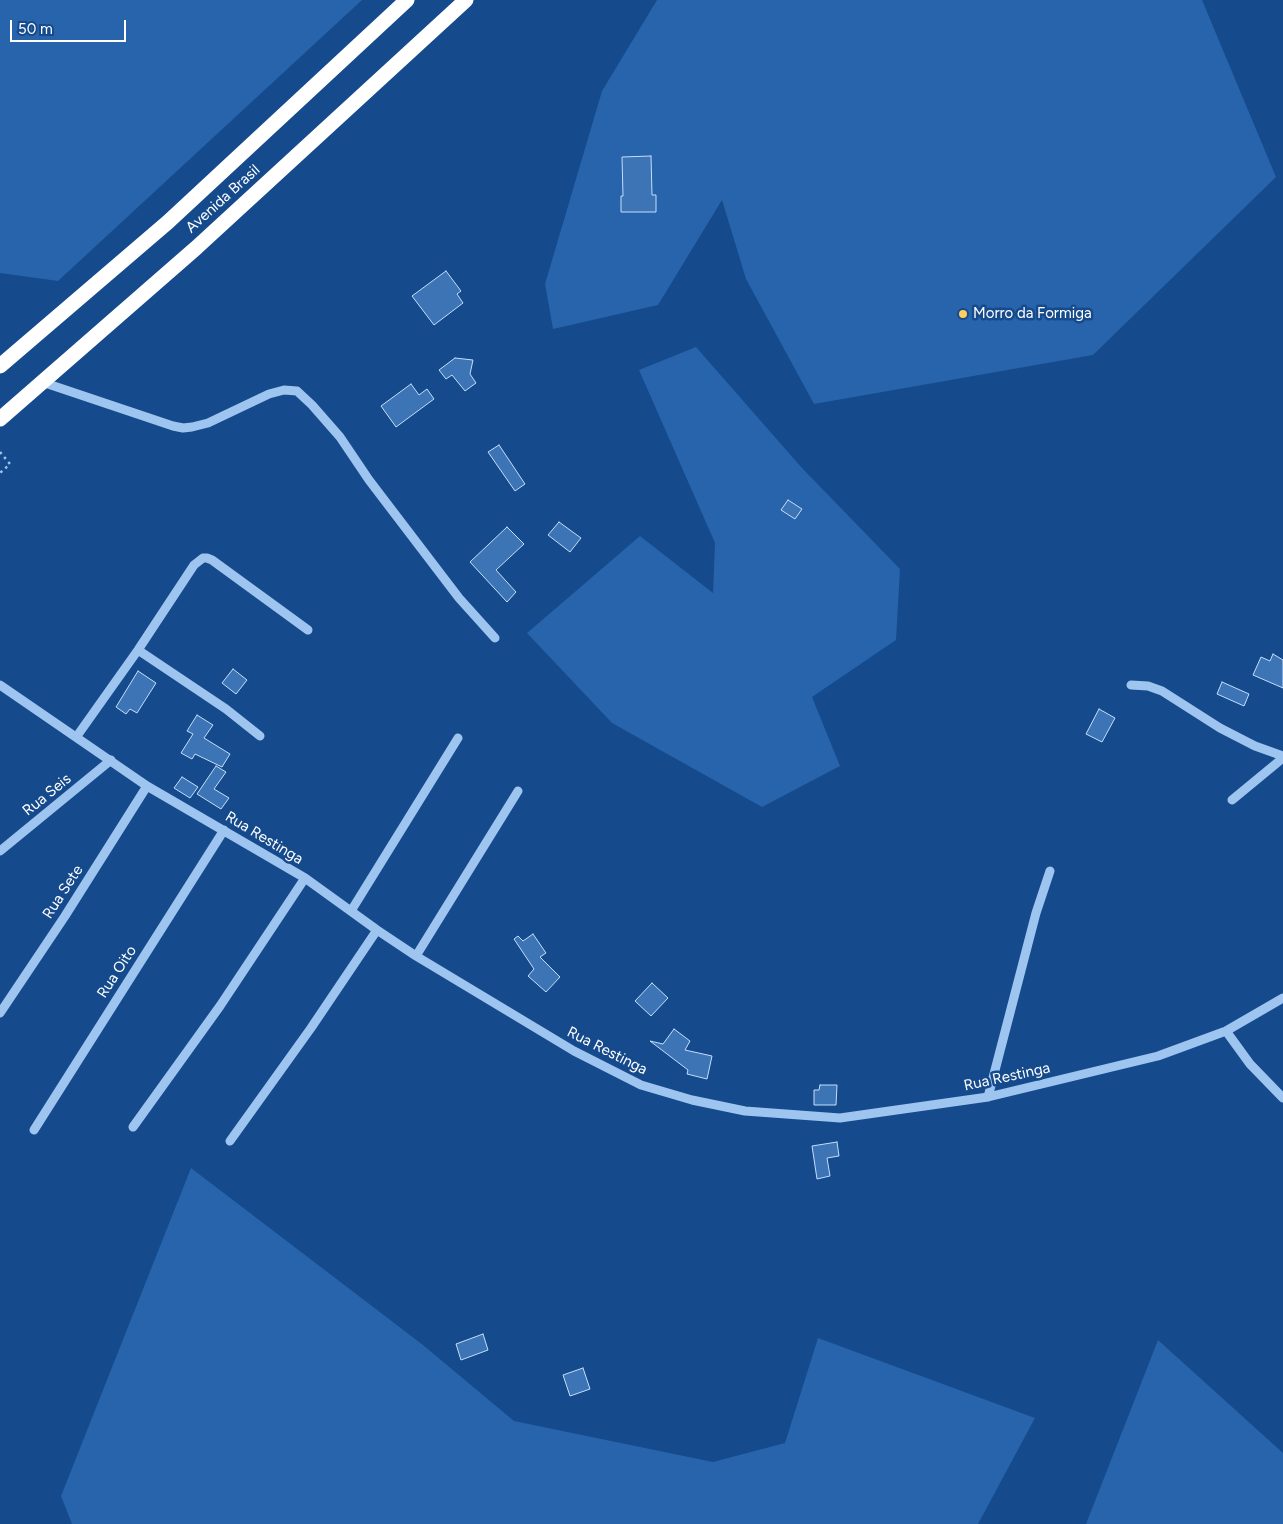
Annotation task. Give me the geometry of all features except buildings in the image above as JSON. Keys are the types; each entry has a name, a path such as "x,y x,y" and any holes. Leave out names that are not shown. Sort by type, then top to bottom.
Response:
{"highway":[{"name":"Avenida Brasil","path":"0,366 168,222 407,0"},
{"name":"Avenida Brasil","path":"0,419 196,248 466,0"}],"street":[{"path":"42,382 183,428 208,423 269,394 284,390 298,391 312,404 340,437 369,480 459,598 496,638"},
{"path":"76,736 138,650 194,565 200,560 207,558 308,630"},
{"path":"138,650 226,709 260,736"},
{"name":"Rua Restinga","path":"0,685 147,786 305,878 416,956 574,1051 641,1085 692,1100 745,1111 840,1118 988,1097 1158,1056 1226,1031 1283,998"},
{"path":"1130,685 1148,686 1162,691 1220,728 1255,746 1283,757 1232,800"},
{"path":"351,911 458,738"},
{"name":"Rua Seis","path":"0,851 111,760"},
{"name":"Rua Sete","path":"0,1013 65,916 147,786"},
{"path":"416,956 518,790"},
{"name":"Rua Oito","path":"34,1130 224,830"},
{"path":"988,1097 1036,913 1050,871"},
{"path":"133,1126 220,1006 305,878"},
{"path":"230,1141 311,1028 377,930"},
{"path":"1226,1031 1250,1064 1283,1098"}],"path":[{"path":"0,452 10,464 0,473"}],"shaded area":[{"path":"0,0 362,0 58,281 0,273"},
{"path":"657,0 1202,0 1276,177 1093,355 814,404 746,279 722,200 658,305 553,329 545,284 602,91"},
{"path":"696,347 802,468 900,569 896,640 812,697 840,766 762,807 612,723 527,633 640,536 713,593 715,543 639,370"},
{"path":"191,1168 423,1345 514,1421 713,1462 785,1443 818,1338 1035,1418 978,1524 72,1524 61,1496"},
{"path":"1158,1340 1283,1453 1283,1524 1086,1524"}],"place":[{"name":"Morro da Formiga","path":"963,314"}]}
